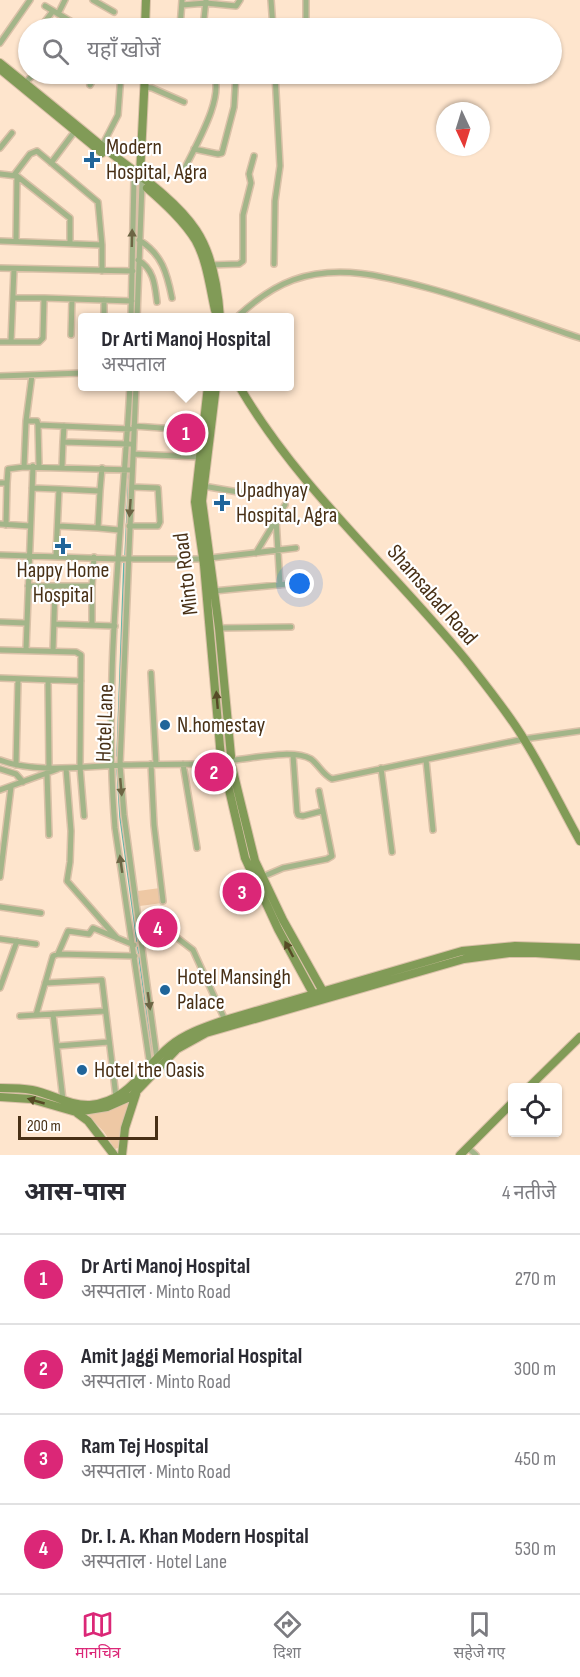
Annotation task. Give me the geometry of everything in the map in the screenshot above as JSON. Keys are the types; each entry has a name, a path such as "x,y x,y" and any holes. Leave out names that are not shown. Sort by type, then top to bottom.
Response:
{"main road":[{"path":"146,0 146,18"},
{"path":"0,63 18,77"},
{"path":"0,69 18,84"},
{"path":"18,84 75,131 137,175 142,184 187,228 208,265"},
{"path":"27,84 187,219 202,240 214,313"},
{"path":"137,175 144,84"},
{"name":"Minto Road","path":"208,391 195,502 214,591 219,628 227,762 249,843 262,877 324,994"},
{"name":"Minto Road","path":"215,391 203,486 203,515 227,762 245,858 276,925 315,997"},
{"name":"Shamsabad Road","path":"242,391 297,469 465,660 524,739 580,841"},
{"path":"276,925 284,921"},
{"path":"76,1112 94,1110 132,1096 165,1060 189,1041 206,1032 462,951 515,946 580,948"},
{"path":"324,994 464,959 509,953 580,956"},
{"path":"0,1088 31,1090 79,1104 92,1105 126,1092 157,1059 183,1037 199,1029 315,997"},
{"path":"533,1083 580,1037"},
{"path":"122,1155 125,1128 138,1090"},
{"path":"0,1097 31,1099 76,1112 88,1121 114,1155"},
{"path":"460,1155 508,1108"}],"street":[{"path":"0,43 30,0"},
{"path":"51,18 65,0"},
{"path":"93,0 114,12"},
{"path":"181,18 182,3 206,2 236,6 240,0"},
{"path":"271,0 274,18"},
{"path":"306,0 306,18"},
{"path":"204,18 206,2"},
{"path":"45,6 65,18"},
{"path":"102,146 118,115 120,84"},
{"path":"184,170 213,109 216,84"},
{"path":"194,149 222,153 234,107 235,84"},
{"path":"274,264 275,201 280,166 276,84"},
{"path":"144,87 152,88 184,102"},
{"path":"51,163 75,131"},
{"path":"0,148 12,134"},
{"path":"16,241 15,175 32,152 37,152 98,202 102,271"},
{"path":"208,265 239,264 243,261 243,215 251,183 249,174 254,156"},
{"path":"0,174 15,175 70,218 70,243"},
{"path":"132,313 137,175"},
{"path":"135,271 140,240 142,184"},
{"path":"140,240 156,253 163,264 172,298"},
{"path":"0,241 102,245"},
{"path":"138,260 146,264 151,273 157,302"},
{"path":"0,268 135,271"},
{"path":"11,342 14,268"},
{"path":"241,313 253,302 285,283 318,274 346,272 380,275 440,291 580,338"},
{"path":"13,298 134,301"},
{"path":"0,342 39,342 42,340 44,298"},
{"path":"71,335 72,298"},
{"path":"104,300 104,313"},
{"path":"134,301 136,313"},
{"path":"0,376 78,373"},
{"path":"24,467 26,421 32,375"},
{"path":"130,391 132,428"},
{"name":"Hotel Lane","path":"136,391 132,428 134,444 120,765 124,815 157,1059"},
{"path":"26,421 64,426 175,429"},
{"path":"26,650 28,555 38,424"},
{"path":"62,467 64,426"},
{"name":"Hotel Lane","path":"132,428 126,444 119,530 112,765 115,828 151,1067"},
{"path":"63,442 134,444"},
{"path":"133,454 200,457"},
{"path":"30,526 3,524 3,483 8,469 36,466 132,470"},
{"path":"98,528 102,468"},
{"path":"203,486 250,494"},
{"path":"129,526 154,527 160,522 158,488 132,487"},
{"path":"32,488 100,491"},
{"path":"56,556 59,489"},
{"path":"256,554 285,505"},
{"path":"276,519 280,585"},
{"path":"58,526 119,530"},
{"path":"0,563 0,555 207,559 296,548"},
{"path":"92,626 94,557"},
{"path":"214,591 298,583"},
{"path":"28,586 92,586"},
{"path":"53,651 56,587"},
{"path":"0,622 27,623"},
{"path":"55,624 115,626"},
{"path":"219,628 291,627"},
{"path":"0,650 79,653 81,657 80,767 84,816"},
{"path":"151,673 154,825 164,901"},
{"path":"0,678 81,681"},
{"path":"16,765 18,679"},
{"path":"48,680 50,835"},
{"path":"0,760 48,770 112,765 227,762 302,755 313,761 327,776 332,778 524,739 580,731"},
{"path":"293,755 298,815 303,816 322,811"},
{"path":"426,760 433,830"},
{"path":"183,764 197,848"},
{"path":"63,768 70,831 70,862 67,881 117,938"},
{"path":"381,768 392,852"},
{"path":"0,770 16,774 23,782"},
{"path":"0,790 48,770"},
{"path":"0,877 2,841 10,787"},
{"path":"262,877 283,868 330,858 332,850 319,791"},
{"path":"125,892 134,891"},
{"path":"0,907 42,914"},
{"path":"58,954 69,930 89,934 93,928 134,945"},
{"path":"161,935 167,930 194,950 225,1020"},
{"path":"0,939 36,944"},
{"path":"0,988 17,941"},
{"path":"36,1015 53,956 58,954 135,956"},
{"path":"137,971 145,970"},
{"path":"45,983 102,980 116,1097"},
{"path":"20,1016 105,1011"},
{"path":"53,1014 63,1100"},
{"path":"57,1046 109,1042"},
{"path":"468,1148 476,1155"}],"shaded area":[{"path":"160,888 162,903 140,906 138,891"},
{"path":"126,1102 129,1104 120,1130 118,1148 115,1149 104,1132 89,1116 90,1113 109,1110"}],"waterway":[{"path":"129,467 133,391"},
{"path":"125,557 129,472"},
{"path":"117,756 124,562"},
{"path":"117,769 120,817 152,1052"},
{"path":"165,1069 166,1076"}],"place":[{"name":"Modern Hospital, Agra","path":"92,160"},
{"name":"Dr Arti Manoj Hospital","path":"186,433"},
{"name":"Upadhyay Hospital, Agra","path":"222,503"},
{"name":"Happy Home Hospital","path":"63,546"},
{"name":"N.homestay","path":"165,725"},
{"name":"Amit Jaggi Memorial Hospital","path":"214,772"},
{"name":"Ram Tej Hospital","path":"242,892"},
{"name":"Dr. I. A. Khan Modern Hospital","path":"158,928"},
{"name":"Hotel Mansingh Palace","path":"165,990"},
{"name":"Hotel the Oasis","path":"82,1070"}]}
